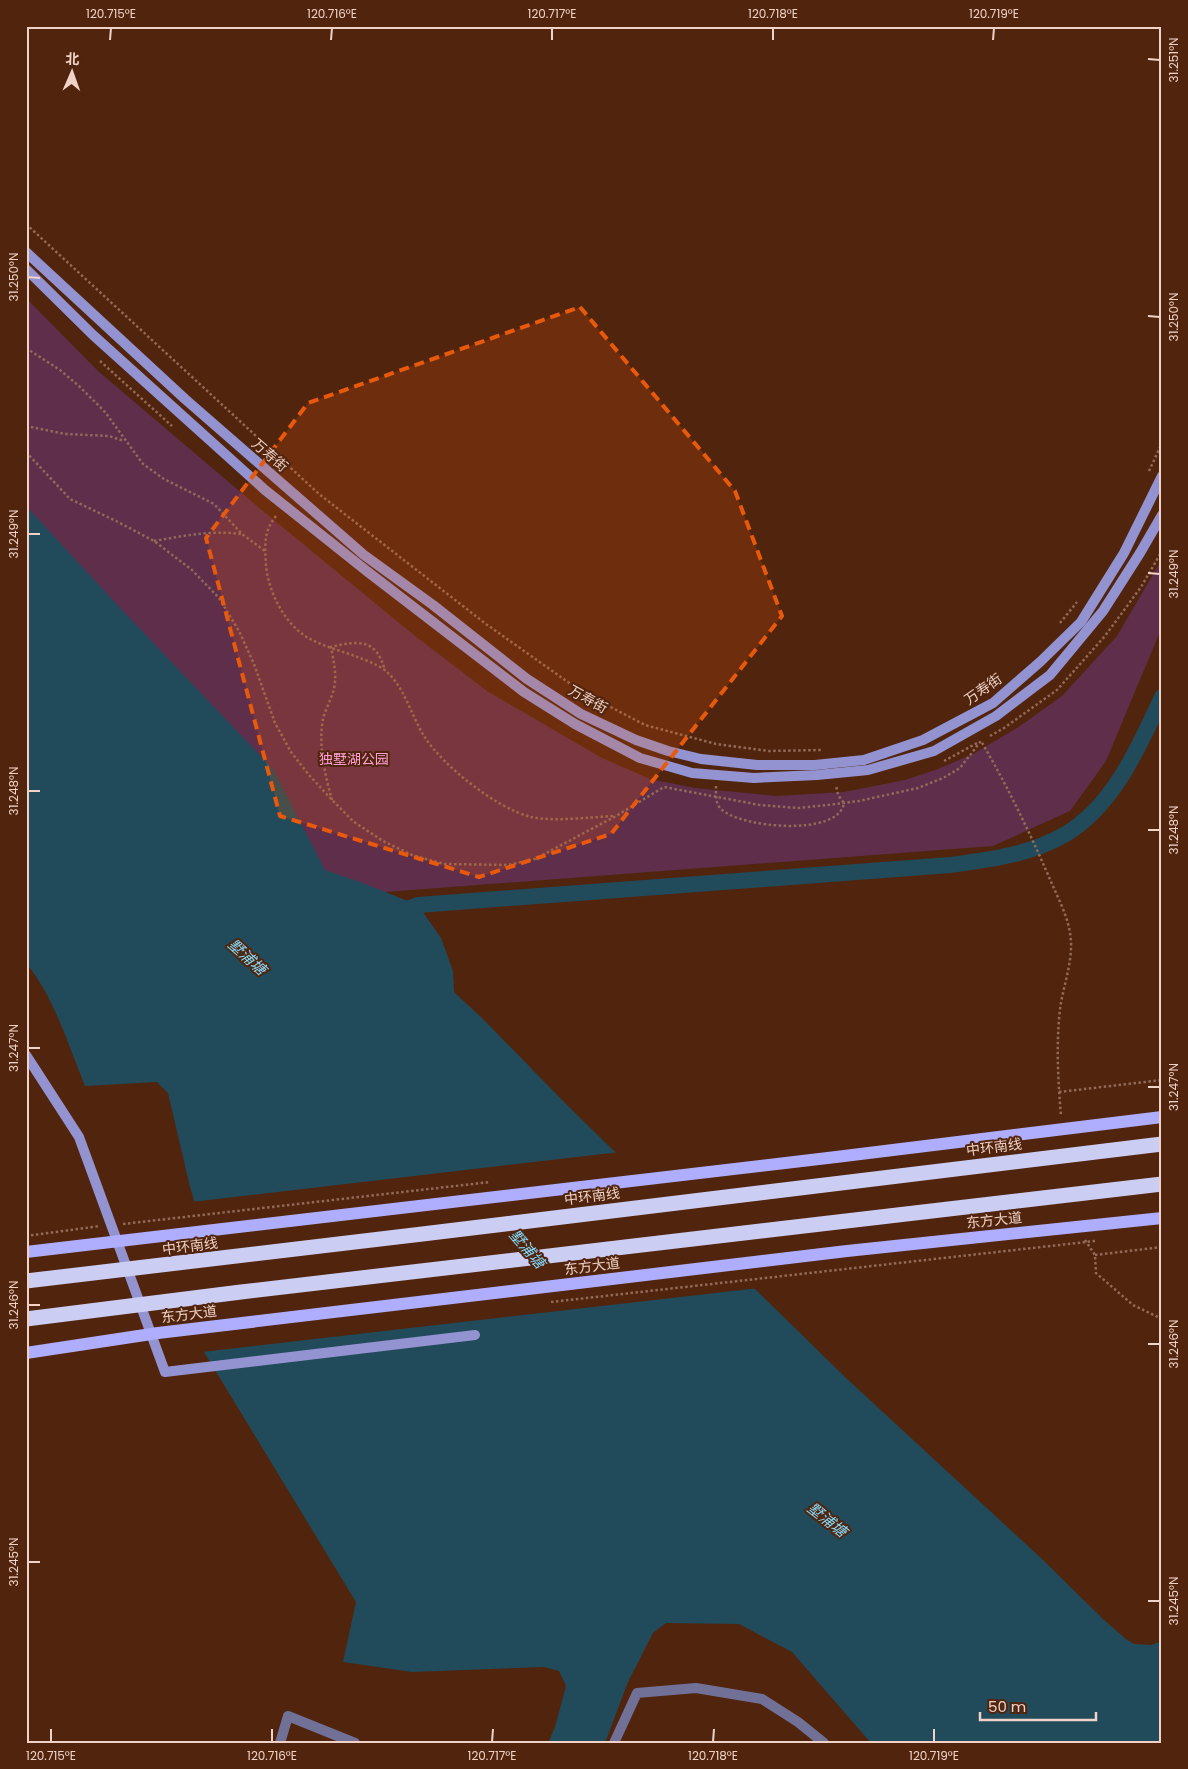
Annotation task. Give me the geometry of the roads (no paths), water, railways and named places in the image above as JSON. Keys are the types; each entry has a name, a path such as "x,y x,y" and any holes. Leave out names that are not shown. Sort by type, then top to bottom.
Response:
{"highway":[{"name":"中环南线","path":"26,1281 227,1258 832,1182 1162,1144"},
{"path":"26,1319 1162,1184"}],"main road":[{"path":"26,1252 1162,1117"},
{"name":"东方大道","path":"26,1353 158,1332 847,1251 1162,1218"}],"street":[{"name":"万寿街","path":"26,252 186,400 364,555 527,679 582,714 636,740 668,751 701,759 766,765 815,765 864,760 923,740 993,702 1040,662 1081,622 1124,553 1162,476"},
{"name":"万寿街","path":"26,269 93,335 265,490 524,692 575,724 640,758 692,774 754,778 817,776 868,770 934,751 996,716 1050,675 1103,610 1162,515"},
{"path":"26,1054 79,1137 165,1372 475,1335"},
{"path":"614,1743 637,1693 696,1688 762,1699 798,1722 824,1743"},
{"path":"280,1743 288,1716 356,1743"}],"water":[{"name":"墅浦塘","path":"26,506 273,769 325,870 418,905 441,938 453,971 454,992 567,1105 845,1377 1042,1559 1104,1620 1134,1644 1151,1645 1162,1641 1162,1743 871,1743 792,1652 739,1624 666,1623 653,1633 628,1682 605,1743 548,1743 555,1727 566,1686 559,1671 544,1667 412,1672 343,1662 356,1602 184,1319 275,1314 268,1245 203,1231 190,1187 168,1093 157,1082 85,1086 53,1006 26,963"}],"waterway":[{"path":"398,912 418,905 950,865 994,859 1023,852 1064,835 1097,809 1123,774 1144,736 1162,697"}],"park label":[{"name":"独墅湖公园","path":"354,759"}]}
